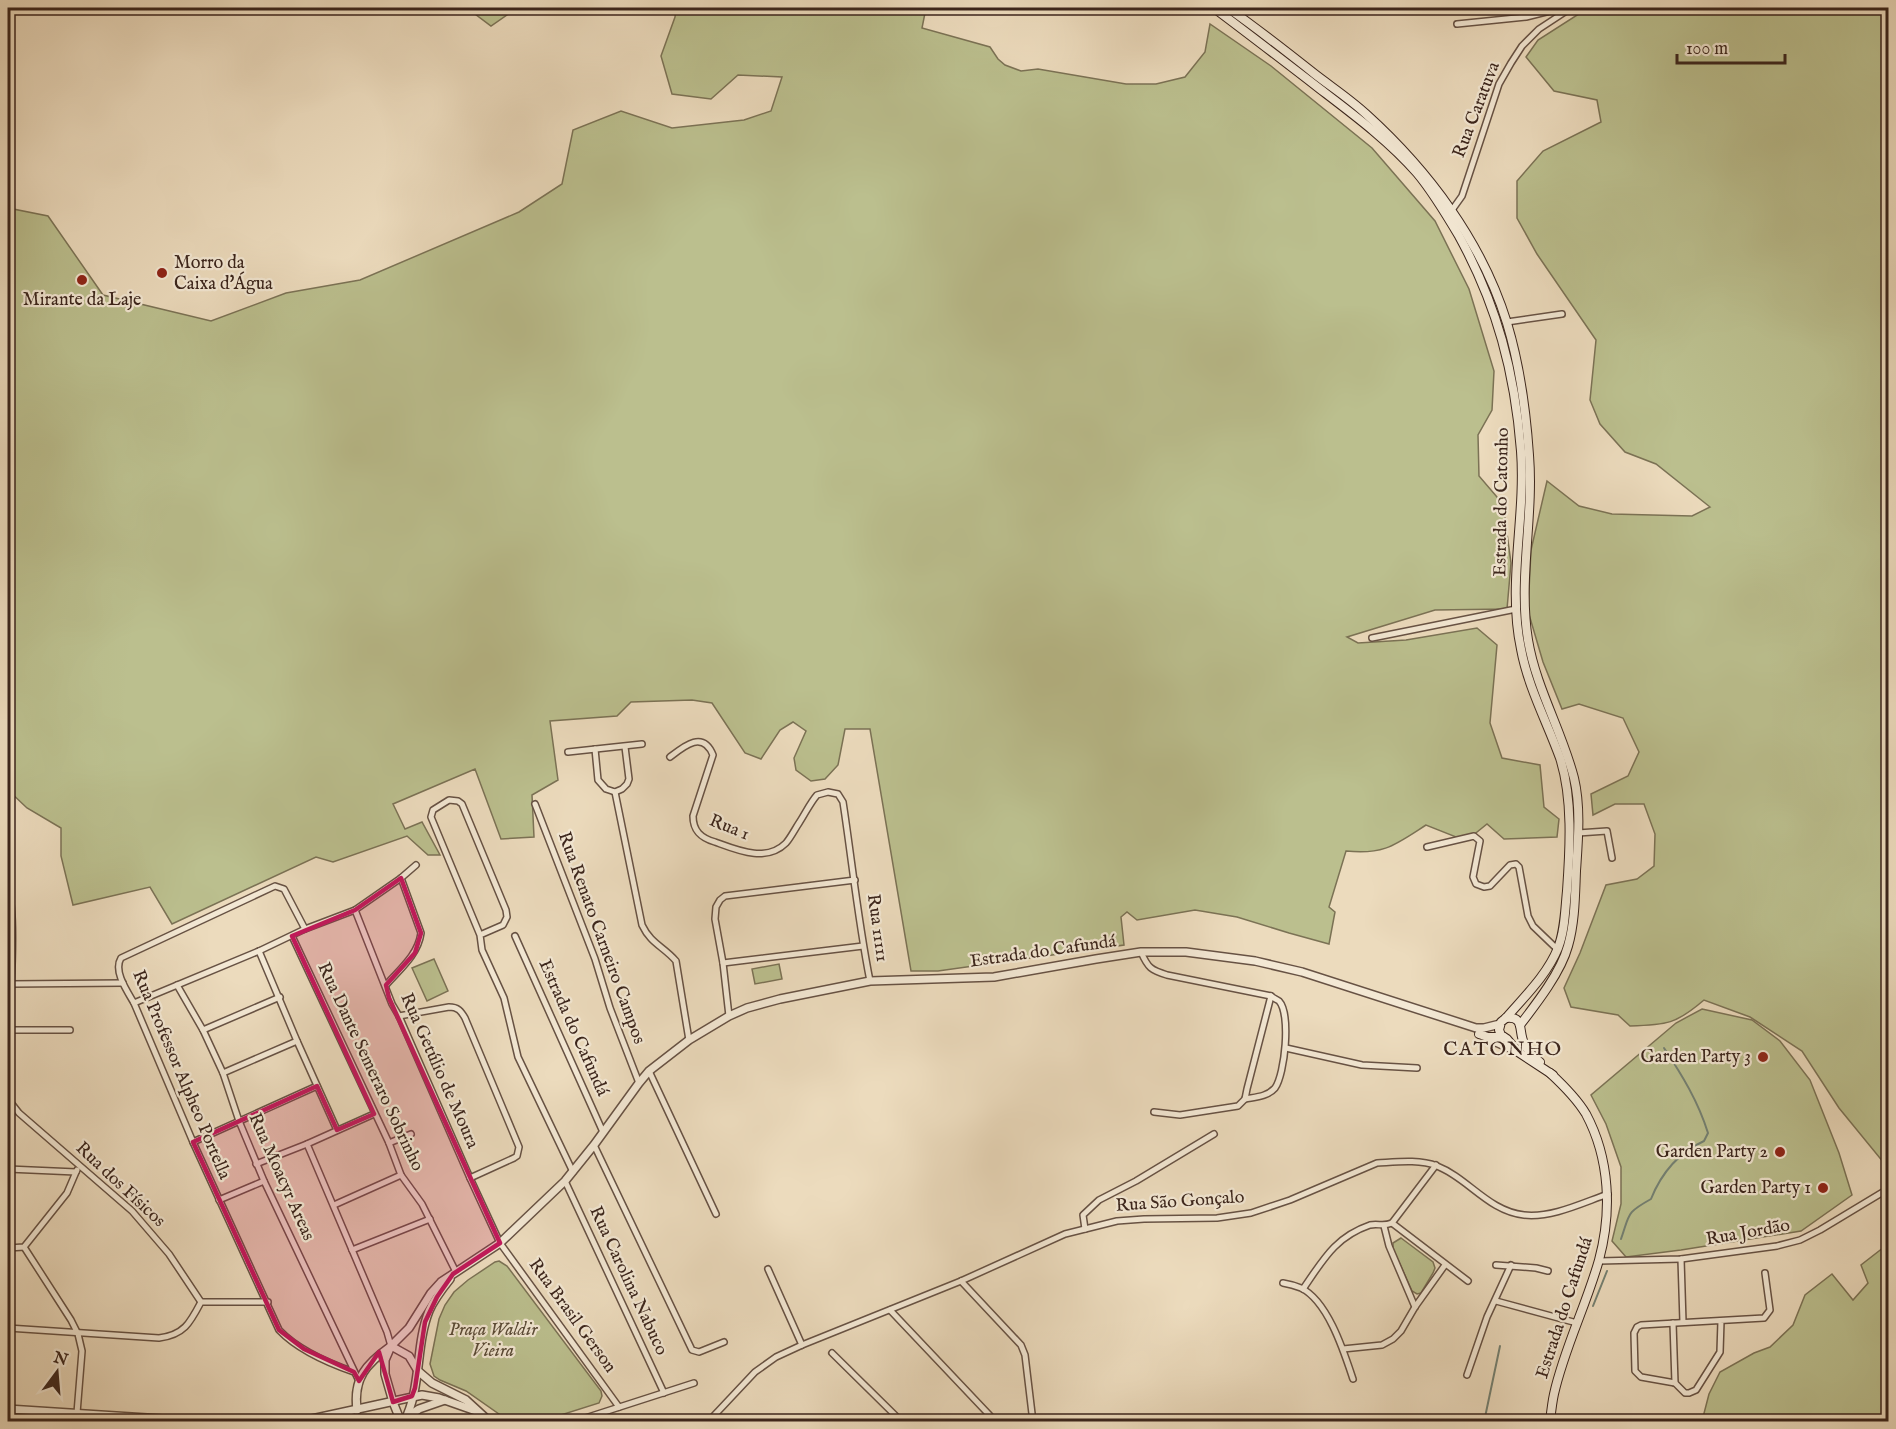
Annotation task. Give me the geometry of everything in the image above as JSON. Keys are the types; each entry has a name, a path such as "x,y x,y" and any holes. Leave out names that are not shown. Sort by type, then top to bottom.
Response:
{"main road":[{"name":"Estrada do Catonho","path":"1214,8 1354,115 1418,174 1445,211 1470,256 1490,300 1503,338 1511,373 1521,456 1516,609 1521,649 1533,690 1560,759 1569,806 1568,873 1564,925 1557,949 1545,972 1506,1018"},
{"name":"Estrada do Catonho","path":"1228,8 1364,111 1428,178 1452,210 1483,265 1507,322 1518,368 1530,459 1523,598 1528,643 1541,688 1575,780 1578,833 1573,921 1568,946 1559,966 1520,1029"},
{"path":"1479,1034 1488,1037 1505,1038 1513,1039 1520,1029 1515,1018 1506,1018 1500,1024 1500,1032 1505,1038 1518,1052"},
{"name":"Estrada do Cafundá","path":"1520,1029 1528,1050 1585,1113 1598,1141 1605,1167 1608,1194 1599,1261 1554,1394 1550,1422"},
{"name":"Estrada do Cafundá","path":"1518,1052 1553,1076"}],"street":[{"path":"1456,24 1526,17 1562,8"},
{"name":"Rua Caratuva","path":"1452,210 1462,196 1499,84 1511,63 1522,46 1539,29 1572,8"},
{"path":"1507,322 1562,314"},
{"path":"1372,638 1516,609"},
{"name":"Rua 1","path":"670,757 691,742 698,741 710,748 712,755 693,816 693,823 705,839 743,852 756,854 780,848 788,841 818,795 828,792 838,794 843,802 855,880"},
{"path":"568,752 642,744"},
{"path":"596,749 598,780 606,789 615,792 627,784 626,747"},
{"path":"615,792 642,925 647,937 676,961 689,1040"},
{"path":"480,935 502,925 507,917 506,910 462,804 449,800 433,810 430,817 480,935 482,950 504,998 518,1057 573,1172"},
{"name":"Rua Renato Carneiro Campos","path":"535,804 595,959 610,1008 639,1083"},
{"path":"1578,833 1607,831 1611,858"},
{"path":"1427,847 1477,837 1480,841 1473,877 1476,884 1484,887 1490,886 1510,865 1516,864 1528,916 1533,926 1557,949"},
{"path":"134,1003 259,951 305,929 355,910 416,865"},
{"path":"386,985 415,954 422,933 401,878"},
{"path":"729,1016 715,919 716,906 720,900 725,896 855,880"},
{"name":"Rua 11111","path":"855,880 870,981"},
{"name":"Rua Professor Alpheo Portella","path":"305,929 284,889 275,886 121,958 117,965 123,984 134,1003 193,1142 279,1330 286,1338 354,1372"},
{"path":"8,891 11,914 8,1036"},
{"name":"Rua Getúlio de Moura","path":"355,910 392,1004 500,1243"},
{"name":"Rua Dante Semeraro Sobrinho","path":"292,936 389,1143 401,1175 423,1204 454,1273"},
{"name":"Estrada do Cafundá","path":"515,936 603,1132"},
{"path":"723,963 863,946"},
{"path":"259,951 337,1130"},
{"path":"1141,952 1147,966 1167,975 1271,996 1279,1001 1282,1008 1286,1048 1276,1087 1266,1095 1245,1099"},
{"name":"Estrada do Cafundá","path":"358,1381 370,1363 409,1328 431,1293 441,1282 500,1243 565,1181 649,1071 689,1040 729,1016 780,999 870,981 994,977 1141,952 1186,952 1254,961 1342,984 1458,1023 1484,1028 1500,1024"},
{"path":"11,984 123,984"},
{"name":"Rua Moacyr Areas","path":"177,985 203,1030 223,1073 256,1164 358,1381"},
{"path":"1154,1112 1180,1115 1238,1107 1245,1099 1271,996"},
{"path":"203,1030 280,997"},
{"path":"399,1016 455,1007 465,1018 519,1147 517,1156 514,1158 470,1178"},
{"name":"Estrada do Cafundá","path":"1458,1023 1518,1052"},
{"path":"8,1030 70,1030"},
{"path":"223,1073 297,1041"},
{"path":"1286,1048 1362,1065 1418,1068"},
{"path":"649,1071 716,1214"},
{"path":"193,1142 317,1086"},
{"name":"Rua dos Físicos","path":"8,1099 77,1169 104,1185 132,1211 169,1254 201,1302"},
{"path":"256,1164 374,1114"},
{"path":"389,1143 411,1134"},
{"path":"1085,1229 1083,1215 1099,1200 1136,1181 1214,1134"},
{"path":"307,1144 387,1332 391,1346 384,1366 393,1402 404,1420 419,1408 446,1400"},
{"path":"594,1145 692,1350 699,1352 724,1342"},
{"name":"Rua São Gonçalo","path":"708,1422 755,1372 776,1357 961,1281 1065,1234 1126,1220 1217,1218 1251,1213 1290,1200 1377,1163 1416,1162 1436,1165 1487,1200 1523,1215 1547,1214 1608,1194"},
{"path":"1303,1289 1339,1241 1354,1231 1374,1224 1384,1226 1392,1223 1436,1165"},
{"path":"8,1169 77,1169 67,1193 24,1247 8,1248"},
{"path":"334,1205 401,1175"},
{"path":"219,1200 264,1181"},
{"name":"Rua Carolina Nabuco","path":"565,1181 664,1393"},
{"name":"Rua Jordão","path":"1599,1261 1681,1259 1778,1246 1800,1240 1820,1230 1888,1189"},
{"path":"352,1250 430,1219"},
{"path":"1392,1223 1468,1281"},
{"path":"1384,1226 1389,1246 1415,1307"},
{"name":"Rua Brasil Gerson","path":"500,1243 619,1407"},
{"path":"24,1247 78,1334 82,1351 77,1413"},
{"path":"1681,1259 1683,1322"},
{"path":"1343,1349 1382,1345 1393,1339 1401,1331 1445,1264"},
{"path":"1496,1265 1548,1271"},
{"path":"1467,1375 1487,1317 1511,1265"},
{"path":"768,1269 802,1345"},
{"name":"Estrada do Cafundá","path":"404,1420 418,1371 423,1331 429,1310 454,1273"},
{"path":"1721,1321 1720,1352 1700,1386 1685,1393 1675,1383 1637,1375 1634,1333 1637,1327 1683,1322 1764,1318 1770,1310 1765,1273"},
{"path":"961,1281 1021,1345 1025,1355 1033,1422"},
{"path":"1283,1282 1303,1289 1321,1306 1343,1349 1353,1379"},
{"path":"1496,1301 1577,1323"},
{"path":"8,1328 159,1338 182,1331 201,1302 268,1302"},
{"path":"890,1310 996,1422"},
{"path":"1673,1323 1675,1383"},
{"path":"391,1346 409,1356 418,1371 432,1383 466,1400 490,1422"},
{"path":"832,1353 902,1422"},
{"path":"357,1410 358,1381"},
{"path":"573,1422 694,1383"},
{"path":"298,1422 412,1396 446,1400 478,1412"},
{"path":"8,1409 209,1422"},
{"path":"1207,1422 1214,1419"}],"highlighted area":[{"path":"401,878 421,933 415,953 386,985 389,998 500,1243 453,1274 437,1297 425,1322 412,1396 393,1402 379,1352 359,1381 354,1372 304,1349 279,1330 193,1142 317,1086 337,1130 374,1114 292,936 355,910"}],"green space":[{"path":"467,8 517,8 491,26"},
{"path":"676,8 926,8 922,28 990,47 1005,65 1021,71 1038,69 1126,84 1156,84 1185,77 1205,52 1210,24 1271,66 1372,148 1435,221 1469,289 1494,371 1492,410 1478,435 1479,476 1503,504 1511,563 1507,609 1435,610 1347,637 1358,643 1406,640 1477,628 1497,645 1490,723 1502,758 1540,765 1544,807 1559,819 1557,837 1504,839 1487,824 1466,841 1426,825 1406,838 1380,850 1346,851 1329,907 1335,912 1329,944 1237,917 1195,910 1137,920 1127,912 1121,917 1124,945 938,971 911,971 870,729 845,729 838,765 825,779 811,781 796,770 794,758 806,731 793,722 780,730 761,759 745,753 712,703 692,700 631,702 617,716 550,721 558,780 532,795 534,837 501,839 475,769 393,804 405,829 422,822 440,855 428,855 407,836 333,862 316,857 172,924 150,887 73,905 61,856 61,828 27,808 8,790 8,208 48,216 103,295 211,321 286,293 360,280 519,212 562,184 573,130 621,111 672,128 744,120 771,111 782,77 738,75 711,99 672,94 661,56"},
{"path":"1588,8 1888,8 1888,1168 1839,1108 1802,1051 1750,1017 1704,1000 1686,1014 1670,1022 1630,1026 1618,1015 1571,1007 1564,988 1606,885 1637,879 1654,866 1655,834 1644,804 1615,804 1593,815 1591,794 1628,776 1639,752 1623,718 1579,704 1562,709 1543,662 1528,611 1531,550 1547,481 1579,506 1612,514 1692,516 1710,507 1656,464 1625,452 1600,424 1590,400 1596,340 1537,254 1517,218 1517,181 1543,151 1601,122 1597,100 1554,91 1526,57 1538,40"},
{"path":"434,959 448,991 427,1001 412,968"},
{"path":"779,964 782,979 755,984 752,969"},
{"path":"1702,1009 1752,1020 1780,1041 1810,1080 1839,1153 1852,1195 1801,1231 1626,1257 1612,1241 1621,1204 1621,1167 1606,1124 1591,1095 1676,1023"},
{"path":"1401,1238 1433,1262 1435,1268 1421,1293 1417,1294 1412,1291 1393,1249 1393,1243"},
{"path":"1888,1244 1888,1421 1702,1421 1709,1394 1720,1372 1770,1347 1793,1325 1805,1295 1832,1274 1853,1300 1868,1283 1861,1265"},
{"name":"Praça Waldir Vieira","path":"499,1261 507,1266 601,1391 602,1396 599,1403 542,1421 509,1421 466,1391 434,1376 430,1364 439,1319 445,1305 454,1292 468,1280"}],"waterway":[{"path":"1621,1239 1630,1214 1651,1199 1665,1173 1678,1158 1704,1141 1708,1133 1689,1089 1664,1048"},
{"path":"1593,1306 1607,1271"},
{"path":"1484,1422 1500,1346"}],"place":[{"name":"Morro da Caixa d'Água","path":"162,273"},
{"name":"Mirante da Laje","path":"82,280"},
{"name":"Garden Party 3","path":"1763,1057"},
{"name":"Garden Party 2","path":"1780,1152"},
{"name":"Garden Party 1","path":"1823,1188"}],"district":[{"name":"CATONHO","path":"1503,1049"}]}
